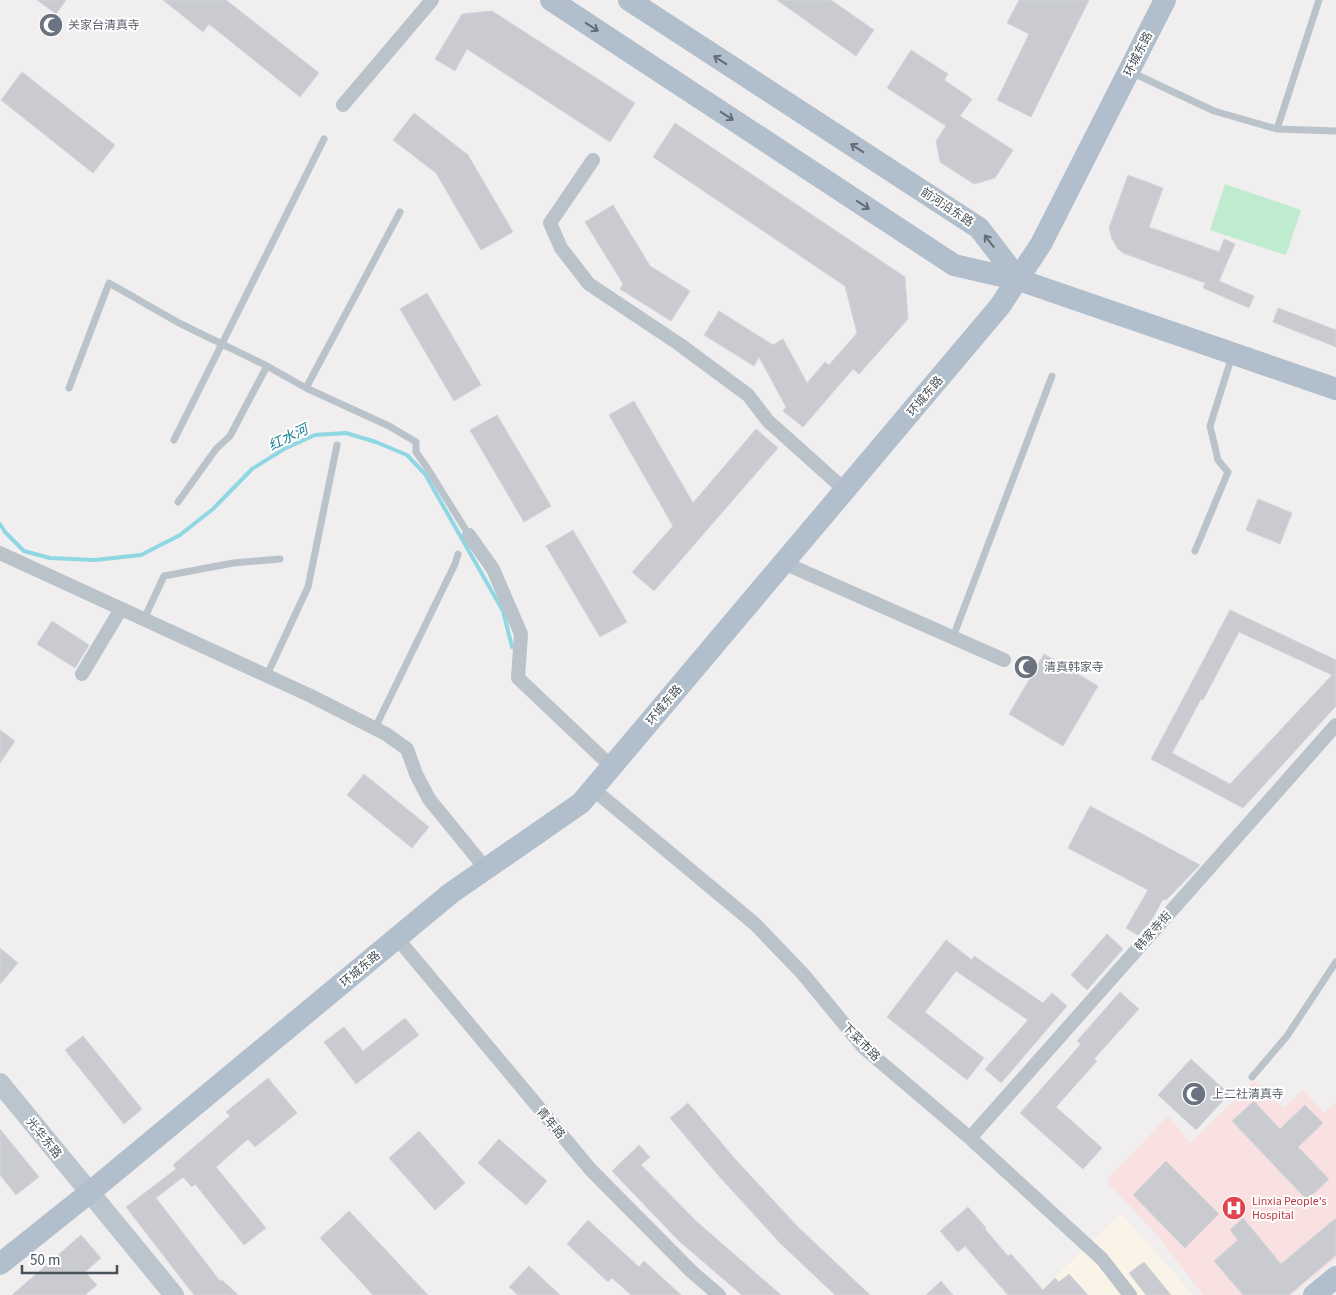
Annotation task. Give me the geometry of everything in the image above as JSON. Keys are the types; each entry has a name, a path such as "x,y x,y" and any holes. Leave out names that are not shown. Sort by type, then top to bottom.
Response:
{"main road":[{"path":"551,0 954,265 1019,280 1336,389"},
{"name":"前河沿东路","path":"629,0 979,228 1019,280"},
{"name":"环城东路","path":"0,1264 89,1193 451,893 581,803 846,490 1000,306 1019,280 1041,244 1165,0"},
{"name":"光华东路","path":"0,1083 174,1295"},
{"path":"1314,1295 1336,1277"}],"street":[{"path":"343,105 432,0"},
{"path":"593,160 550,223 561,248 589,284 679,344 748,395 768,421 846,490"},
{"path":"470,535 493,569 521,634 518,678 612,767"},
{"path":"0,553 266,676 386,734 407,749 416,774 429,799 486,869"},
{"path":"784,563 1004,660"},
{"path":"82,674 121,609"},
{"name":"韩家寺街","path":"970,1138 1336,725"},
{"name":"下菜市路","path":"593,789 755,924 803,974 864,1048 970,1138 1102,1259 1130,1295"},
{"name":"青年路","path":"398,938 591,1170 692,1272 719,1295"}],"lane":[{"path":"1277,129 1319,0"},
{"path":"1129,71 1214,112 1277,129 1336,131"},
{"path":"174,440 324,139"},
{"path":"306,388 400,212"},
{"path":"69,388 109,283 179,323 267,366 306,388 389,426 416,442 416,452 470,535"},
{"path":"1195,551 1228,472 1218,460 1210,426 1233,354"},
{"path":"178,502 216,449 230,436 267,366"},
{"path":"953,638 1052,376"},
{"path":"266,676 308,587 337,445"},
{"path":"375,728 455,564 458,554"},
{"path":"144,619 164,576 233,563 280,559"},
{"path":"1252,1077 1287,1036 1336,962"}],"shaded area":[{"name":"Linxia People's Hospital","path":"1254,1081 1283,1108 1303,1090 1324,1113 1336,1103 1336,1258 1291,1295 1203,1295 1157,1235 1106,1181 1168,1116 1190,1143"},
{"path":"1121,1213 1193,1295 1036,1295"}],"green space":[{"path":"1225,184 1301,210 1286,255 1210,230"}],"building":[{"path":"37,0 66,0 56,14"},
{"path":"163,0 226,0 319,73 300,97 209,24 203,32"},
{"path":"777,0 831,0 874,30 856,56"},
{"path":"1019,0 1089,0 1031,117 997,100 1029,34 1007,23"},
{"path":"492,11 635,103 610,142 467,49 455,71 435,59 462,14"},
{"path":"911,50 948,74 944,80 972,99 960,116 1013,150 995,178 974,184 940,162 936,141 946,126 887,88"},
{"path":"22,72 115,145 93,173 1,100"},
{"path":"414,113 468,155 513,232 481,250 436,173 393,140"},
{"path":"675,123 905,277 908,319 859,374 853,369 803,427 783,411 786,407 759,357 754,366 704,335 719,311 773,345 783,339 807,383 825,362 829,365 857,333 845,286 653,157"},
{"path":"1128,175 1163,188 1149,227 1219,252 1224,239 1235,244 1219,281 1254,296 1249,308 1203,288 1205,283 1123,253 1118,249 1112,239 1109,228"},
{"path":"613,205 650,266 690,291 671,321 620,289 623,284 585,222"},
{"path":"427,293 481,385 454,401 400,309"},
{"path":"1278,308 1336,330 1336,347 1273,322"},
{"path":"634,401 693,503 756,429 778,448 654,591 632,572 673,526 609,415"},
{"path":"497,415 551,506 524,522 470,430"},
{"path":"1258,499 1292,513 1280,544 1246,530"},
{"path":"573,530 627,622 600,637 546,546"},
{"path":"1230,610 1336,660 1336,706 1243,808 1151,759","holes":["1239,632 1332,675 1230,784 1172,753"]},
{"path":"52,621 89,645 75,668 37,644"},
{"path":"1044,654 1098,686 1063,746 1009,714"},
{"path":"0,730 15,741 0,763"},
{"path":"364,774 429,827 412,848 347,795"},
{"path":"1090,806 1200,865 1166,900 1163,899 1151,921 1138,935 1126,928 1148,890 1068,848"},
{"path":"1107,934 1123,949 1087,990 1071,975"},
{"path":"946,940 972,960 974,956 1043,1003 1052,993 1067,1006 1001,1083 985,1069 1028,1020 956,971 925,1012 984,1058 967,1080 887,1017"},
{"path":"0,948 18,963 0,984"},
{"path":"1120,992 1139,1009 1094,1059 1097,1061 1056,1107 1102,1148 1083,1169 1020,1113 1081,1044 1077,1041"},
{"path":"405,1018 419,1035 356,1084 324,1042 344,1027 363,1051"},
{"path":"83,1036 142,1109 124,1124 65,1050"},
{"name":"上二社清真寺","path":"1191,1059 1229,1094 1196,1130 1158,1095"},
{"path":"268,1078 297,1113 255,1147 248,1139 216,1167 266,1228 244,1245 195,1184 192,1187 183,1177 156,1198 220,1281 222,1280 238,1295 194,1295 126,1207 176,1169 173,1165 230,1116 226,1112"},
{"path":"1254,1101 1280,1129 1305,1105 1323,1123 1298,1147 1329,1179 1307,1200 1232,1121"},
{"path":"688,1103 735,1159 797,1226 870,1295 835,1295 781,1244 718,1175 670,1118"},
{"path":"0,1129 39,1177 16,1195 0,1175"},
{"path":"419,1131 465,1183 435,1210 389,1158"},
{"path":"499,1139 547,1181 526,1205 478,1163"},
{"path":"639,1145 650,1157 641,1165 696,1221 781,1295 742,1295 679,1241 612,1171"},
{"path":"1166,1161 1219,1214 1185,1248 1133,1195"},
{"path":"968,1207 1008,1256 1011,1254 1043,1290 1055,1278 1059,1282 1069,1274 1088,1295 1008,1295 965,1246 958,1252 940,1231"},
{"path":"349,1211 428,1295 373,1295 320,1238"},
{"path":"1243,1218 1281,1264 1336,1218 1336,1255 1289,1295 1243,1295 1214,1261 1238,1240 1230,1230"},
{"path":"588,1220 639,1267 644,1261 681,1295 631,1295 612,1278 608,1282 567,1244"},
{"path":"81,1235 101,1258 85,1272 97,1285 85,1295 12,1295"},
{"path":"1144,1262 1171,1295 1146,1295 1129,1273"},
{"path":"529,1266 560,1295 518,1295 509,1287"},
{"path":"941,1281 953,1295 926,1295"}],"waterway":[{"name":"红水河","path":"0,524 5,532 24,551 50,558 95,560 141,555 180,535 213,509 252,469 284,449 315,435 346,433 376,442 407,455 425,474 503,611 512,647"}],"place":[{"name":"关家台清真寺","path":"51,25"},
{"name":"清真韩家寺","path":"1026,667"},
{"name":"上二社清真寺","path":"1194,1094"},
{"name":"Linxia People's Hospital","path":"1234,1208"}]}
